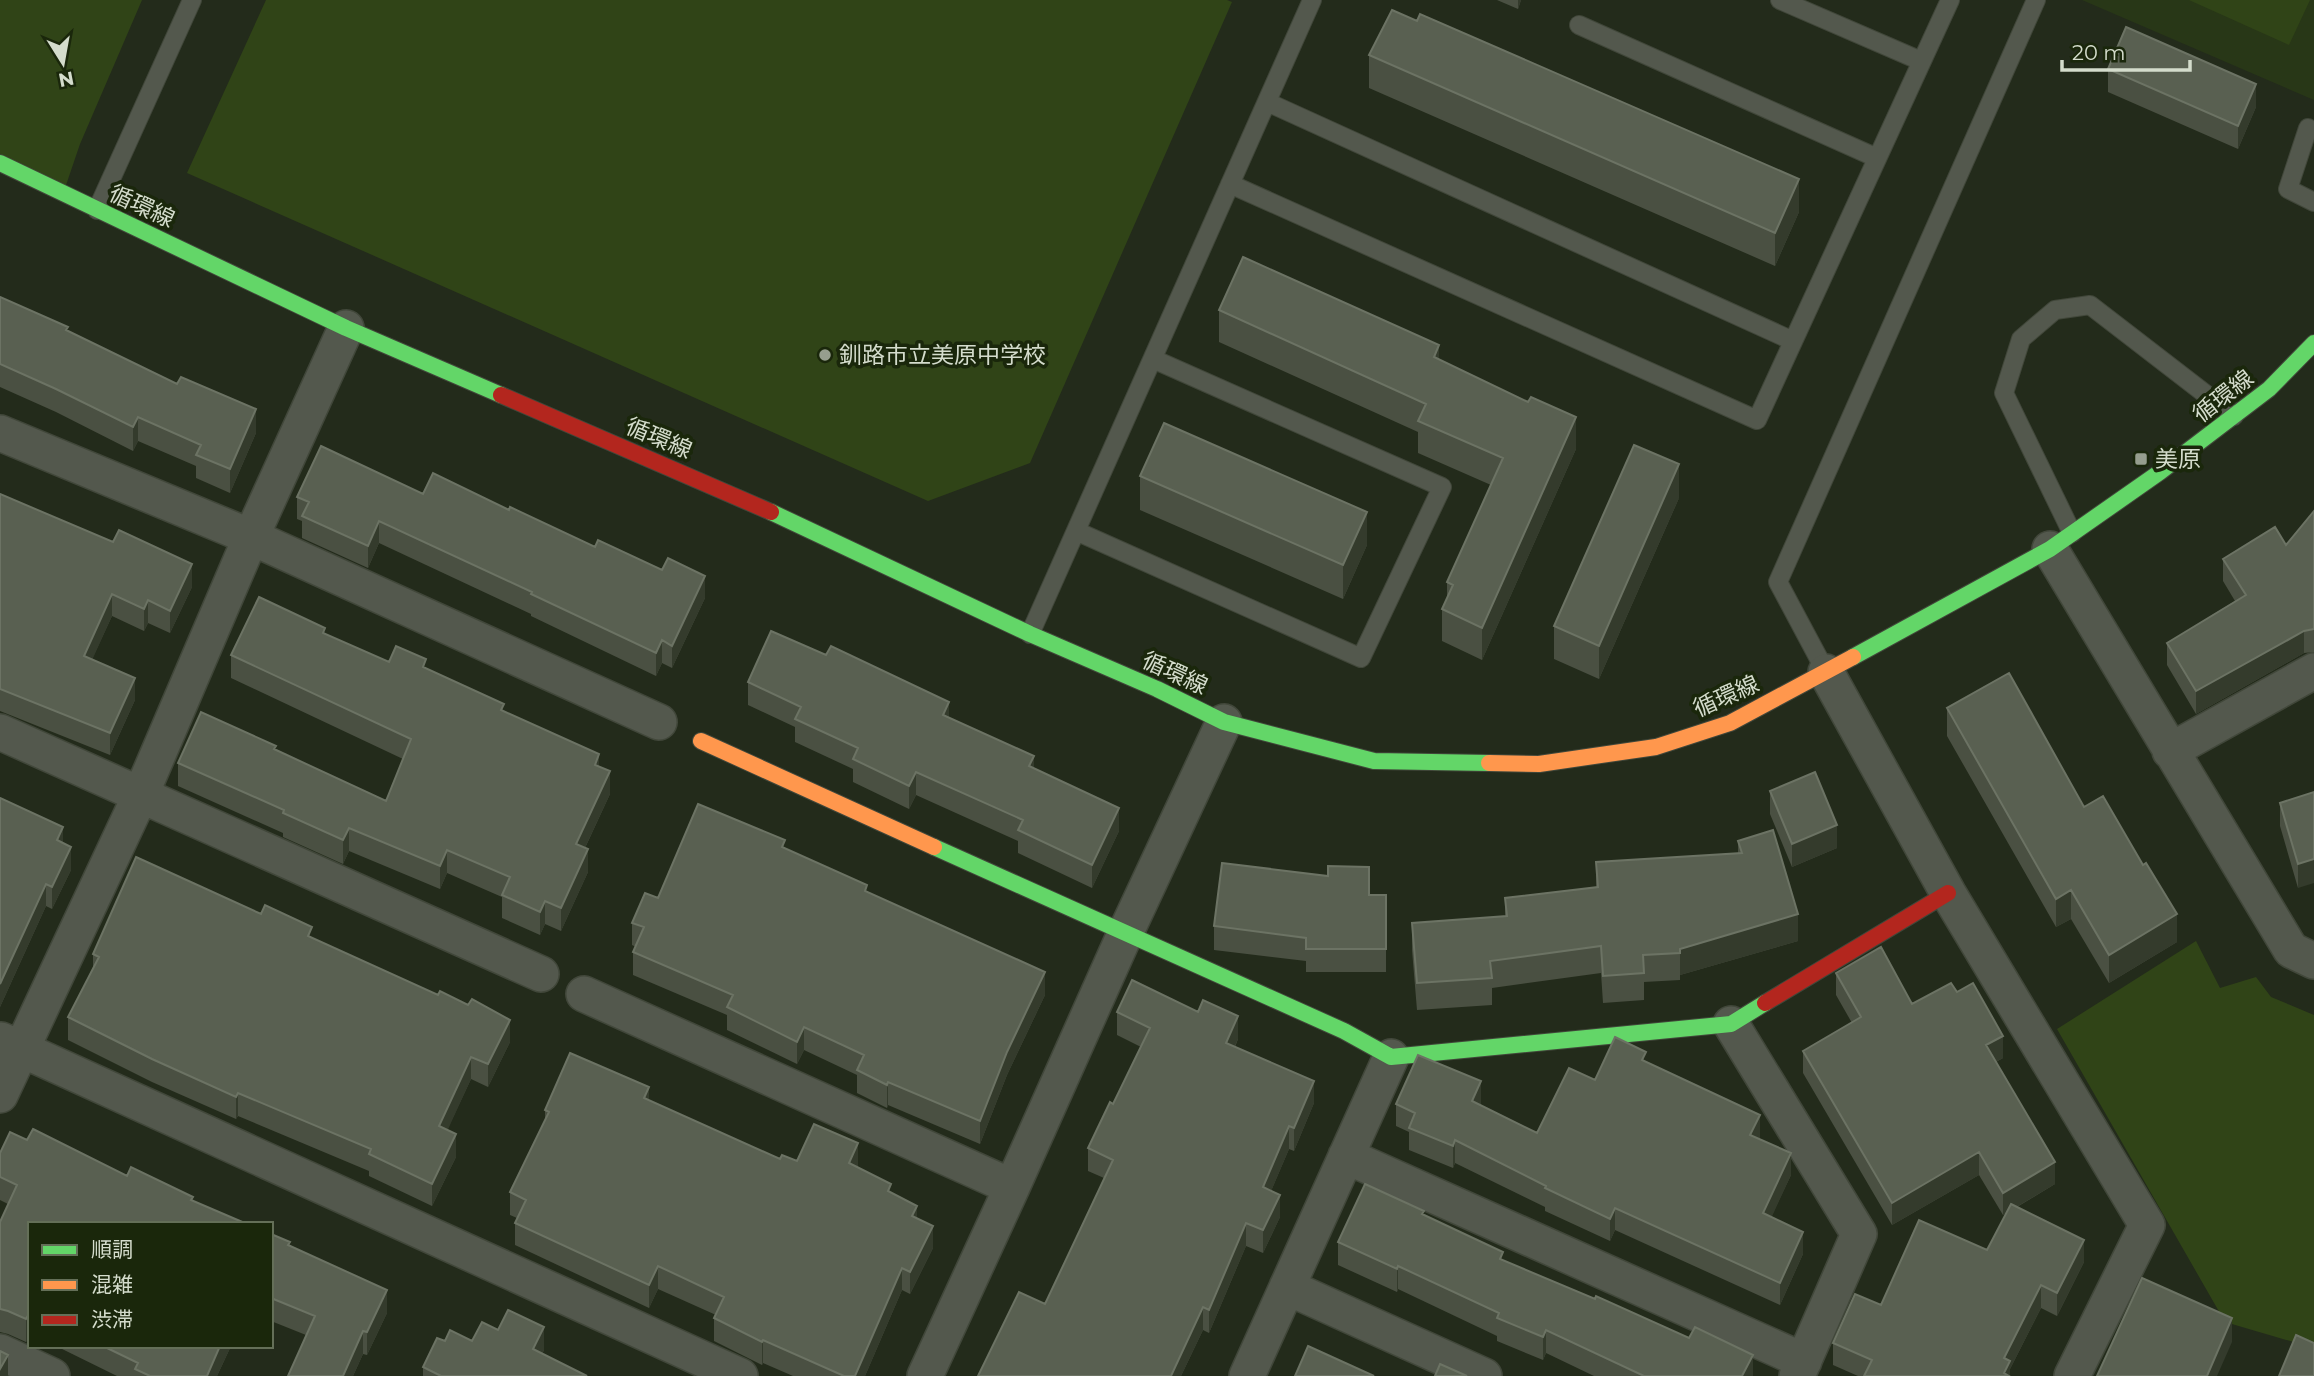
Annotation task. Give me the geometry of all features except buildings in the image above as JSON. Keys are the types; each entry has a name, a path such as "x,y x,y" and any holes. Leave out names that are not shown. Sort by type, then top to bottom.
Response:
{"street":[{"name":"循環線","path":"0,163 346,328 778,515 1224,722 1374,761 1539,764 1656,747 1730,723 1964,598 2061,541 2160,472 2269,389 2314,343"},
{"path":"0,1095 11,1044 141,794 251,537 346,328"},
{"path":"0,432 251,537 659,722"},
{"path":"2061,541 2170,751 2291,950 2314,961"},
{"path":"2170,751 2314,671"},
{"path":"1826,672 1948,893 2147,1225 2072,1376"},
{"path":"925,1376 1224,722"},
{"path":"0,732 541,974"},
{"path":"701,741 1344,1031 1391,1057 1731,1024 1948,893"},
{"path":"584,994 1012,1187"},
{"path":"1346,1156 1801,1368 1859,1234 1731,1024"},
{"path":"11,1044 740,1376"},
{"path":"1247,1376 1391,1057"},
{"path":"1287,1287 1484,1376"},
{"path":"0,1352 52,1376"}],"lane":[{"path":"97,210 192,0"},
{"path":"1030,634 1312,0"},
{"path":"1780,0 1921,61"},
{"path":"1230,184 1757,420 1950,0"},
{"path":"1826,672 1778,582 2036,0"},
{"path":"1579,25 1877,158"},
{"path":"1267,102 1793,341"},
{"path":"2308,128 2288,189 2314,202"},
{"path":"2061,541 2004,393 2021,339 2055,310 2090,305 2234,416"},
{"path":"1076,531 1361,658 1442,487 1153,359"}],"shaded area":[{"path":"0,0 142,0 80,144 63,194 0,163"},
{"name":"釧路市立美原中学校","path":"266,0 1232,2 1030,463 928,501 187,173"},
{"path":"2082,0 2314,0 2314,100"},
{"path":"2189,0 2310,0 2289,45"},
{"path":"2196,941 2220,988 2256,977 2271,997 2314,1015 2314,1348 2225,1322 2057,1029"}],"traffic: fast":[{"path":"0,163 346,328 501,395"},
{"path":"1853,657 2050,549 2160,472 2269,389 2314,343"},
{"path":"771,512 1224,722 1374,761 1489,763"},
{"path":"934,847 1344,1031 1391,1057 1731,1024 1765,1003"}],"traffic: slow":[{"path":"1489,763 1539,764 1656,747 1730,723 1853,657"},
{"path":"701,741 934,847"}],"traffic: jam":[{"path":"501,395 771,512"},
{"path":"1765,1003 1948,893"}],"place":[{"name":"釧路市立美原中学校","path":"825,355"},
{"name":"美原","path":"2141,459"}]}
